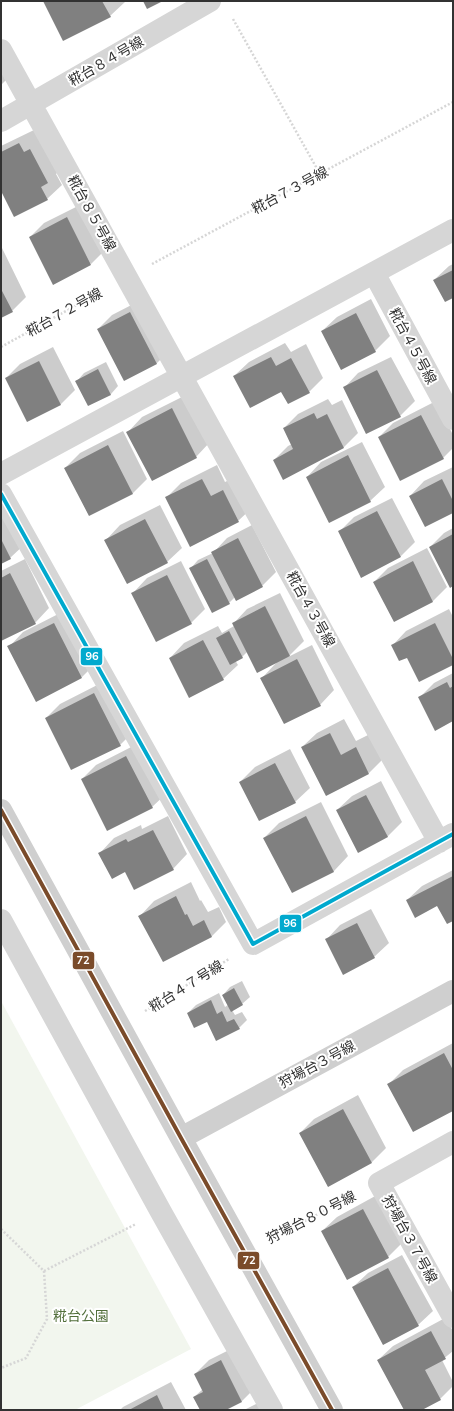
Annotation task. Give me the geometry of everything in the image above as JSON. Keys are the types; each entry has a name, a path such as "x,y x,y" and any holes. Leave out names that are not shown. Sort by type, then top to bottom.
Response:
{"street":[{"name":"糀台８４号線","path":"1,121 210,1"},
{"name":"糀台８５号線","path":"1,50 182,376"},
{"path":"1,474 453,230"},
{"name":"糀台４５号線","path":"374,273 453,419"},
{"name":"糀台４３号線","path":"182,376 446,838"},
{"path":"1,494 253,944 446,838"},
{"path":"1,810 180,1138 332,1410"},
{"path":"1,920 161,1212 272,1410"},
{"name":"狩場台３号線","path":"180,1138 453,991"},
{"path":"379,1183 453,1142"},
{"name":"狩場台３７号線","path":"379,1183 453,1317"}],"path":[{"path":"231,15 320,174"},
{"name":"糀台７３号線","path":"128,278 453,102"},
{"name":"糀台７２号線","path":"1,347 128,278"},
{"name":"糀台４７号線","path":"119,1027 253,944"},
{"name":"狩場台８０号線","path":"244,1252 379,1183"},
{"path":"44,1271 161,1212"},
{"path":"1,1229 44,1271 47,1319 26,1358 1,1368"}],"green space":[{"name":"糀台公園","path":"1,1001 191,1349 75,1410 1,1410"}],"building":[{"path":"43,1 102,1 111,17 63,41"},
{"path":"143,1 163,1 147,9"},
{"path":"19,143 24,152 30,149 48,183 41,187 48,200 14,217 1,191 1,152"},
{"path":"67,217 91,265 53,285 29,237"},
{"path":"453,270 453,298 445,302 433,280"},
{"path":"1,289 13,312 1,318"},
{"path":"130,312 157,364 124,381 97,329"},
{"path":"356,313 376,352 341,370 321,331"},
{"path":"271,357 276,366 291,358 310,393 288,404 281,392 250,408 233,376"},
{"path":"39,361 61,405 27,422 5,378"},
{"path":"98,369 111,395 88,406 75,381"},
{"path":"377,370 401,417 366,434 343,387"},
{"path":"172,408 197,458 152,481 126,432"},
{"path":"314,413 317,419 327,414 344,448 283,480 273,460 293,449 283,428"},
{"path":"421,415 444,459 400,481 378,437"},
{"path":"108,445 133,494 89,516 64,468"},
{"path":"348,455 371,502 329,523 306,477"},
{"path":"202,479 211,496 223,490 239,522 190,547 165,497"},
{"path":"442,479 453,501 453,513 425,527 409,496"},
{"path":"377,511 401,557 361,578 338,531"},
{"path":"145,519 168,563 127,584 104,540"},
{"path":"453,534 453,586 450,588 429,547"},
{"path":"238,538 263,587 236,601 211,552"},
{"path":"1,539 11,559 1,564"},
{"path":"207,559 230,604 212,613 189,568"},
{"path":"413,561 433,602 394,622 373,582"},
{"path":"10,573 36,624 1,641 1,578"},
{"path":"167,575 192,624 156,642 131,593"},
{"path":"265,606 290,656 257,673 232,623"},
{"path":"54,623 82,678 36,702 7,646"},
{"path":"435,623 453,659 453,665 419,682 407,658 399,661 391,645"},
{"path":"229,631 243,658 230,665 216,638"},
{"path":"203,640 224,680 189,698 169,658"},
{"path":"297,659 321,706 284,724 260,678"},
{"path":"447,682 450,688 453,686 453,721 435,731 418,697"},
{"path":"94,693 121,746 71,770 45,718"},
{"path":"330,733 341,755 356,747 369,774 326,796 301,747"},
{"path":"126,756 153,808 107,831 81,779"},
{"path":"275,763 296,803 259,821 239,782"},
{"path":"366,795 388,837 358,853 336,810"},
{"path":"306,816 334,872 292,893 263,838"},
{"path":"153,830 174,870 134,890 125,872 112,879 98,853 126,839 128,842"},
{"path":"453,876 453,921 447,924 437,906 415,918 406,900"},
{"path":"176,896 185,915 187,914 193,926 204,920 212,937 163,962 138,916"},
{"path":"357,923 375,958 343,975 325,939"},
{"path":"234,988 243,1005 231,1012 222,995"},
{"path":"211,1000 217,1014 222,1011 227,1022 234,1019 240,1029 216,1041 207,1022 194,1028 187,1013"},
{"path":"444,1053 453,1070 453,1111 413,1132 387,1084"},
{"path":"343,1109 372,1163 328,1187 299,1133"},
{"path":"363,1209 389,1258 347,1280 321,1231"},
{"path":"388,1268 419,1326 383,1345 352,1287"},
{"path":"431,1331 446,1359 425,1370 441,1400 422,1410 404,1410 377,1360"},
{"path":"221,1360 242,1402 226,1410 200,1410 193,1397 203,1392 194,1374"},
{"path":"157,1395 164,1410 129,1410"}],"transit line":[{"name":"96","path":"1,494 253,944 453,834"},
{"name":"72","path":"1,810 332,1410"}]}
